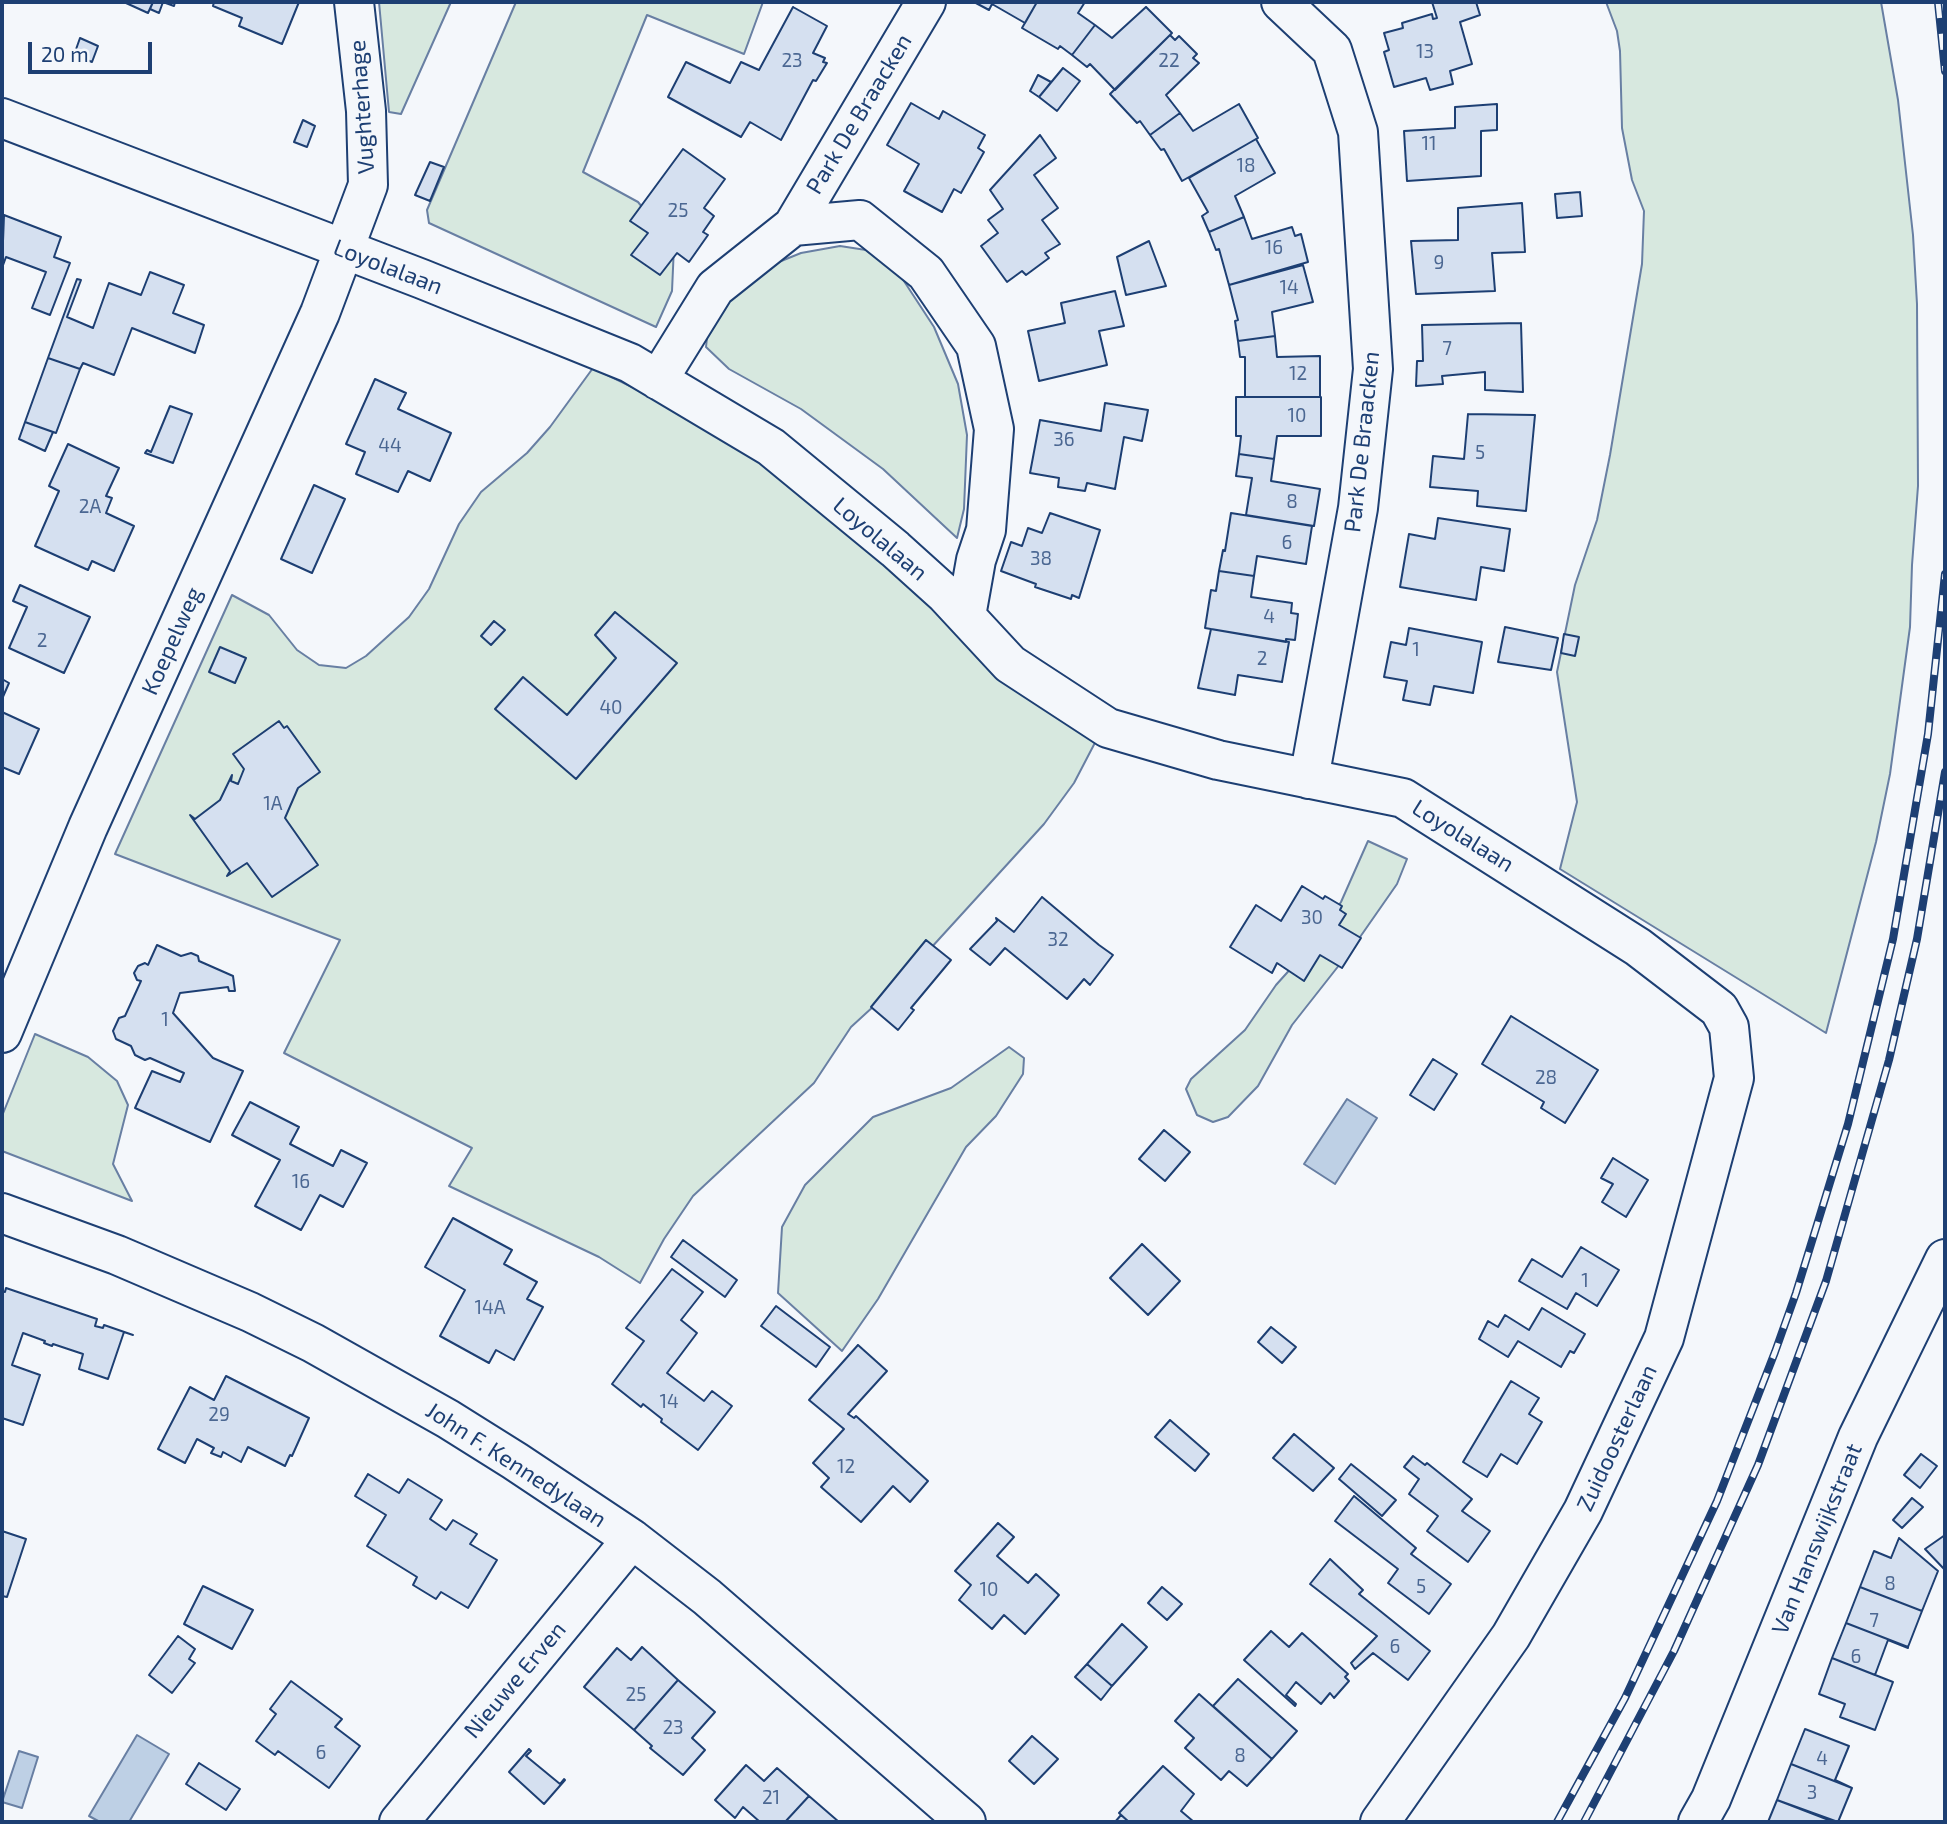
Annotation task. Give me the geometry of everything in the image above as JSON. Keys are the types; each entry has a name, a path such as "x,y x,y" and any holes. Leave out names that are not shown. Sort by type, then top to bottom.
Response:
{"street":[{"name":"Vughterhage","path":"343,250 368,185 366,111 354,2"},
{"name":"Park De Braacken","path":"658,380 715,288 793,226 926,2"},
{"name":"Park De Braacken","path":"1281,2 1332,50 1358,132 1373,369 1358,509 1309,779"},
{"name":"Loyolalaan","path":"2,118 618,358 771,447 895,549 946,595 1010,664 1108,729 1218,760 1403,798 1639,947 1719,1009"},
{"name":"Park De Braacken","path":"793,226 860,220 926,273 976,346 994,429 986,530 976,560 965,616"},
{"name":"Koepelweg","path":"2,1033 88,827 320,313 343,250"},
{"name":"Zuidoosterlaan","path":"1380,1822 1511,1636 1583,1511 1664,1338 1734,1078 1729,1027 1719,1009"},
{"name":"John F. Kennedylaan","path":"2,1213 117,1255 250,1312 313,1343 448,1419 632,1539 707,1597 966,1822"},
{"name":"Van Hanswijkstraat","path":"1698,1822 1711,1799 1858,1437 1945,1259"},
{"name":"Nieuwe Erven","path":"399,1822 632,1539"}],"shaded area":[{"path":"379,2 451,2 401,114 389,112"},
{"path":"516,2 763,2 744,54 647,15 583,172 638,202 674,246 672,291 656,327 429,223 427,210"},
{"path":"1606,2 1881,2 1898,100 1913,235 1917,304 1918,486 1910,627 1890,774 1876,842 1826,1033 1560,869 1577,802 1557,672 1575,585 1597,520 1642,264 1644,211 1632,180 1622,128 1620,51 1617,31"},
{"path":"840,246 866,250 900,275 934,327 958,384 967,435 964,509 957,538 883,469 801,409 729,369 706,347 709,319 759,270 801,253"},
{"path":"593,368 712,426 778,463 1099,735 1074,783 1044,824 899,983 851,1027 814,1083 693,1196 664,1239 640,1283 599,1257 449,1186 472,1148 284,1053 340,940 115,854 232,595 269,615 297,650 319,665 346,668 366,656 409,617 429,589 459,524 481,492 527,453 550,427"},
{"path":"1368,841 1407,859 1397,884 1351,950 1292,1025 1258,1086 1228,1117 1213,1122 1197,1115 1186,1089 1191,1079 1245,1030 1276,985 1312,945 1341,902"},
{"path":"35,1034 88,1057 117,1081 128,1105 113,1164 132,1201 2,1151 2,1116"},
{"path":"1009,1047 1024,1058 1023,1074 996,1116 966,1147 878,1299 842,1351 778,1293 782,1227 805,1185 873,1117 951,1088"}],"water":[{"path":"1347,1099 1377,1118 1335,1184 1304,1164"},
{"path":"137,1735 169,1754 129,1822 100,1822 89,1816"},
{"path":"19,1751 38,1757 22,1808 2,1802"}],"building":[{"path":"126,2 153,2 148,13"},
{"path":"153,2 163,2 159,13 150,9"},
{"path":"214,2 299,2 282,44 239,26 242,18 213,6"},
{"path":"974,2 1037,2 1025,23 992,4 989,10"},
{"path":"1037,2 1085,2 1078,13 1095,25 1072,55 1060,46 1058,49 1022,28"},
{"path":"1432,2 1476,2 1480,15 1460,22 1472,64 1450,71 1453,84 1430,90 1426,78 1394,87 1384,52 1389,50 1384,33 1403,28 1402,23 1432,14 1433,19 1437,18"},
{"path":"793,7 827,26 813,53 825,58 823,62 827,63 816,81 813,80 781,140 750,122 741,137 668,97 686,62 730,83 741,62 759,70"},
{"path":"1146,7 1172,33 1115,90 1090,64 1087,67 1072,55 1095,25 1112,38"},
{"path":"1170,35 1175,40 1179,36 1197,54 1193,58 1199,63 1166,95 1180,113 1150,135 1140,121 1137,123 1110,94"},
{"path":"80,38 98,46 92,62 74,55"},
{"path":"1063,68 1080,81 1057,111 1039,97"},
{"path":"1038,75 1051,82 1039,97 1030,91"},
{"path":"911,103 939,119 943,111 985,135 978,148 984,152 961,193 954,189 942,212 904,191 919,164 887,145"},
{"path":"1239,104 1258,138 1182,181 1164,149 1161,150 1150,135 1180,113 1193,131"},
{"path":"1497,104 1497,130 1481,131 1481,176 1407,181 1404,131 1455,128 1455,107"},
{"path":"303,120 315,126 307,147 294,142"},
{"path":"1040,135 1056,158 1034,175 1058,208 1042,220 1060,244 1045,253 1049,258 1026,275 1022,271 1007,282 981,246 998,233 988,220 1003,209 990,190"},
{"path":"1256,139 1275,173 1235,196 1244,217 1209,232 1202,216 1208,212 1189,178"},
{"path":"683,149 725,179 704,208 714,216 703,232 708,235 689,262 677,253 660,275 631,255 648,233 630,221"},
{"path":"430,162 444,167 430,201 415,195"},
{"path":"1580,192 1582,216 1557,218 1555,194"},
{"path":"1522,203 1525,252 1492,253 1495,291 1416,294 1411,241 1458,240 1458,208"},
{"path":"4,215 61,237 54,257 70,263 50,315 32,308 46,272 6,257 2,268"},
{"path":"1244,217 1252,239 1292,227 1295,236 1301,234 1308,262 1229,285 1219,249 1216,250 1209,232"},
{"path":"1149,241 1166,286 1126,295 1117,257"},
{"path":"1303,265 1313,302 1272,312 1275,336 1238,341 1235,321 1238,320 1229,285"},
{"path":"150,272 184,285 173,313 204,325 195,353 132,328 114,375 83,363 80,369 48,358 77,279 81,280 67,317 93,328 109,283 141,295"},
{"path":"1115,291 1124,326 1099,331 1107,365 1039,381 1028,331 1065,323 1061,303"},
{"path":"1521,323 1523,392 1485,390 1485,372 1442,376 1443,384 1416,386 1417,361 1423,361 1422,325"},
{"path":"1275,336 1277,357 1320,356 1320,397 1245,397 1245,357 1240,357 1238,341"},
{"path":"48,358 80,369 56,433 25,422"},
{"path":"375,379 406,393 398,409 451,433 430,481 408,471 398,492 356,474 365,452 346,444"},
{"path":"1236,397 1321,397 1321,436 1277,436 1274,459 1239,454 1241,436 1236,436"},
{"path":"1105,403 1148,410 1142,441 1124,437 1115,489 1087,483 1085,491 1058,487 1059,478 1030,473 1040,420 1101,431"},
{"path":"170,406 192,414 173,463 145,453 147,450 151,452"},
{"path":"1468,414 1535,415 1526,511 1477,506 1478,491 1430,487 1433,456 1464,459"},
{"path":"25,422 53,432 45,451 19,439"},
{"path":"68,444 119,468 106,496 112,498 106,513 134,526 114,571 92,561 88,570 35,546 59,491 49,486"},
{"path":"1239,454 1274,459 1271,481 1320,489 1314,526 1246,515 1252,478 1236,476"},
{"path":"314,485 345,499 312,573 281,559"},
{"path":"1050,513 1100,530 1079,598 1072,595 1071,599 1035,587 1036,584 1001,571 1011,542 1022,546 1028,528 1042,533"},
{"path":"1231,513 1312,526 1306,564 1257,556 1254,576 1219,571"},
{"path":"1438,518 1510,529 1504,571 1481,567 1476,600 1400,587 1409,534 1435,539"},
{"path":"1219,571 1254,576 1251,597 1292,603 1291,613 1298,614 1295,640 1286,639 1286,642 1205,628 1211,590 1216,591"},
{"path":"20,585 90,617 64,673 9,648 27,607 13,601"},
{"path":"615,612 677,663 576,779 495,709 523,677 567,715 616,658 595,635"},
{"path":"494,621 505,630 491,645 481,636"},
{"path":"1505,627 1558,638 1551,670 1498,662"},
{"path":"1409,628 1482,642 1473,693 1434,686 1430,705 1403,700 1407,681 1384,677 1391,642 1406,645"},
{"path":"1211,629 1289,642 1282,682 1238,675 1235,695 1198,688"},
{"path":"1564,634 1579,637 1575,656 1561,653"},
{"path":"220,647 246,658 235,683 209,672"},
{"path":"2,679 9,683 2,699"},
{"path":"2,712 39,729 19,774 2,767"},
{"path":"279,721 284,728 287,726 320,772 298,788 285,818 318,865 272,897 247,863 227,876 230,871 190,815 195,819 220,800 232,775 231,781 238,784 244,769 233,754"},
{"path":"1302,886 1323,899 1325,896 1342,906 1340,910 1346,914 1339,925 1361,938 1342,968 1320,955 1304,981 1277,963 1272,973 1230,947 1256,905 1281,921"},
{"path":"1042,897 1113,955 1090,985 1084,979 1067,999 1005,948 990,965 970,949 997,921 996,918 1014,932"},
{"path":"926,940 951,960 911,1008 914,1010 898,1030 871,1007"},
{"path":"157,945 181,956 191,953 198,956 199,961 233,976 235,991 229,991 228,987 180,993 173,1013 213,1058 243,1071 210,1142 135,1108 152,1071 180,1082 184,1073 150,1058 145,1060 135,1055 131,1046 116,1039 113,1031 119,1018 125,1016 141,981 137,980 134,973 138,966 145,963 148,965"},
{"path":"1511,1016 1598,1070 1565,1123 1541,1108 1544,1102 1482,1064"},
{"path":"1433,1059 1457,1074 1434,1110 1410,1095"},
{"path":"250,1102 299,1127 290,1144 333,1166 341,1150 367,1163 343,1207 320,1195 301,1230 255,1206 280,1160 232,1135"},
{"path":"1164,1130 1190,1152 1165,1181 1139,1159"},
{"path":"1613,1158 1648,1180 1626,1217 1602,1202 1613,1184 1601,1178"},
{"path":"453,1218 512,1250 504,1264 537,1282 527,1299 543,1307 514,1360 496,1350 489,1363 440,1336 465,1290 425,1267"},
{"path":"683,1240 737,1280 725,1297 671,1257"},
{"path":"1142,1244 1180,1281 1148,1315 1110,1278"},
{"path":"1581,1247 1619,1270 1597,1306 1576,1293 1567,1309 1519,1281 1532,1259 1562,1277"},
{"path":"672,1269 703,1292 681,1320 697,1333 667,1373 704,1401 712,1391 732,1406 698,1450 661,1422 662,1419 643,1404 641,1407 612,1384 644,1341 626,1328"},
{"path":"6,1288 97,1319 95,1326 103,1328 104,1325 133,1335 124,1332 108,1379 79,1369 83,1354 53,1344 52,1346 23,1333 12,1365 40,1375 23,1425 2,1418 2,1291 5,1292"},
{"path":"776,1306 830,1347 816,1367 761,1326"},
{"path":"1542,1308 1585,1334 1574,1353 1570,1351 1561,1367 1518,1341 1508,1357 1479,1339 1488,1321 1498,1327 1505,1315 1529,1330"},
{"path":"1271,1327 1296,1347 1282,1363 1258,1342"},
{"path":"858,1345 887,1371 848,1414 854,1418 856,1416 928,1481 910,1502 893,1486 861,1522 821,1487 829,1478 813,1463 844,1429 809,1400"},
{"path":"226,1376 309,1418 285,1466 248,1447 241,1462 223,1452 221,1457 211,1453 214,1448 197,1439 185,1463 158,1449 190,1387 214,1400"},
{"path":"1511,1381 1539,1398 1529,1414 1542,1422 1517,1464 1501,1454 1487,1477 1463,1462"},
{"path":"1170,1420 1209,1454 1195,1471 1155,1437"},
{"path":"1294,1434 1334,1468 1313,1491 1273,1458"},
{"path":"1921,1454 1937,1466 1920,1488 1904,1475"},
{"path":"1413,1456 1425,1465 1427,1463 1472,1499 1462,1511 1490,1531 1468,1562 1427,1531 1438,1516 1409,1494 1419,1479 1404,1467"},
{"path":"1351,1464 1396,1500 1382,1516 1339,1479"},
{"path":"368,1474 399,1493 408,1479 442,1500 430,1519 446,1530 453,1520 477,1534 470,1544 497,1560 468,1608 441,1592 436,1599 413,1585 417,1577 367,1546 386,1515 355,1496"},
{"path":"1354,1496 1416,1548 1411,1554 1451,1584 1429,1614 1388,1583 1398,1569 1335,1521"},
{"path":"1912,1498 1923,1507 1902,1528 1893,1520"},
{"path":"998,1523 1014,1537 997,1556 1028,1583 1036,1574 1059,1595 1025,1634 1004,1615 992,1629 959,1600 971,1585 955,1571"},
{"path":"2,1531 26,1539 7,1597 2,1596"},
{"path":"1945,1535 1945,1570 1925,1549"},
{"path":"1899,1538 1938,1571 1922,1611 1860,1587 1874,1551 1891,1558"},
{"path":"1330,1559 1363,1590 1359,1594 1430,1651 1408,1680 1373,1653 1355,1669 1351,1663 1377,1636 1310,1584"},
{"path":"203,1586 253,1610 232,1649 184,1624"},
{"path":"1162,1587 1182,1604 1167,1620 1148,1603"},
{"path":"1860,1587 1922,1611 1908,1647 1846,1623"},
{"path":"1846,1623 1908,1648 1888,1640 1875,1675 1832,1658"},
{"path":"1122,1624 1147,1647 1112,1686 1087,1664"},
{"path":"1271,1631 1289,1647 1302,1633 1348,1674 1345,1677 1349,1681 1334,1698 1330,1693 1321,1704 1296,1682 1286,1695 1295,1706 1244,1660"},
{"path":"178,1636 195,1649 189,1659 195,1663 172,1693 149,1675"},
{"path":"642,1647 678,1680 634,1730 584,1687 617,1648 631,1660"},
{"path":"1832,1658 1893,1682 1875,1730 1840,1717 1845,1704 1819,1694"},
{"path":"1087,1664 1112,1686 1101,1700 1075,1677"},
{"path":"1238,1679 1297,1731 1272,1759 1213,1706"},
{"path":"678,1680 715,1712 692,1738 705,1750 683,1775 650,1748 652,1746 634,1730"},
{"path":"291,1681 342,1719 335,1727 360,1746 329,1788 278,1751 275,1755 256,1741 276,1714 270,1709"},
{"path":"1199,1694 1272,1759 1247,1786 1229,1771 1221,1780 1185,1748 1194,1738 1175,1721"},
{"path":"1805,1729 1849,1746 1835,1780 1852,1788 1791,1764"},
{"path":"1032,1736 1058,1759 1034,1784 1009,1761"},
{"path":"529,1749 531,1751 526,1756 560,1784 565,1780 544,1804 509,1772"},
{"path":"199,1763 240,1789 226,1810 186,1784"},
{"path":"1791,1764 1852,1788 1838,1822 1777,1800"},
{"path":"746,1765 764,1781 777,1768 809,1796 785,1822 760,1822 743,1807 735,1818 715,1800"},
{"path":"1163,1766 1194,1794 1181,1811 1194,1822 1129,1822 1119,1813"},
{"path":"809,1796 839,1822 785,1822"},
{"path":"1777,1800 1834,1822 1768,1822"},
{"path":"1121,1815 1129,1822 1115,1822"}],"railway":[{"path":"1938,2 1945,71"},
{"path":"1557,1822 1625,1698 1717,1501 1796,1293 1848,1124 1893,939 1928,734 1945,574"},
{"path":"1584,1822 1674,1651 1758,1465 1826,1281 1889,1060 1917,939 1945,772"}]}
